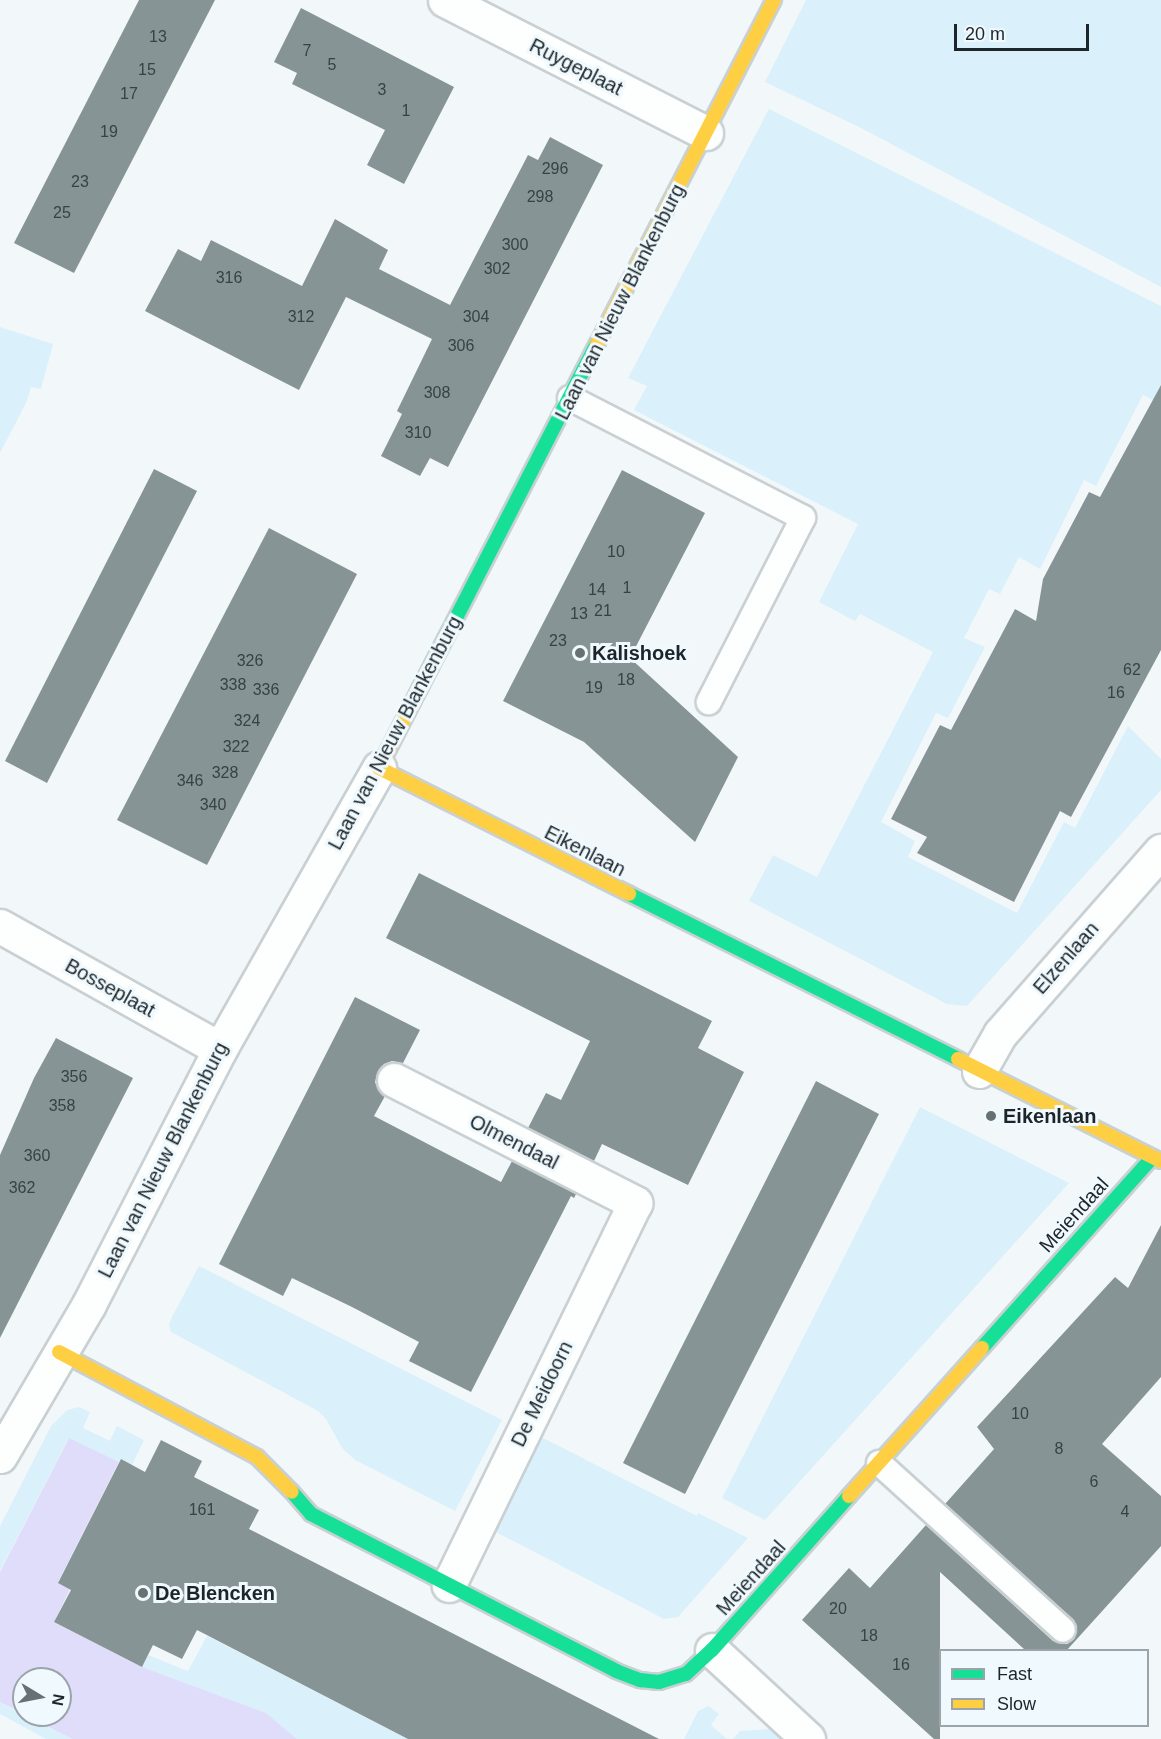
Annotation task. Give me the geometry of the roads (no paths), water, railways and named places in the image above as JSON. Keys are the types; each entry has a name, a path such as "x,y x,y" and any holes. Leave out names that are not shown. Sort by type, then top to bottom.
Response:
{"street":[{"name":"Ruygeplaat","path":"445,0 706,133"},
{"name":"Laan van Nieuw Blankenburg","path":"0,1456 89,1304 219,1049 379,768 774,0"},
{"name":"Eikenlaan","path":"379,768 1157,1159"},
{"name":"Elzenlaan","path":"979,1071 1000,1034 1161,851"},
{"name":"Bosseplaat","path":"0,926 219,1049"},
{"name":"Olmendaal","path":"394,1080 635,1203"},
{"name":"Meiendaal","path":"59,1352 257,1457 278,1476 311,1514 616,1671 640,1680 659,1682 686,1674 712,1650 879,1463 1157,1159"},
{"name":"De Meidoorn","path":"449,1585 635,1203"},
{"path":"712,1650 808,1739"}],"lane":[{"path":"570,398 803,518 710,702"},
{"path":"879,1463 1063,1630"}],"place":[{"name":"Kalishoek","path":"580,653"},
{"name":"Eikenlaan","path":"991,1116"},
{"name":"De Blencken","path":"143,1593"}]}
